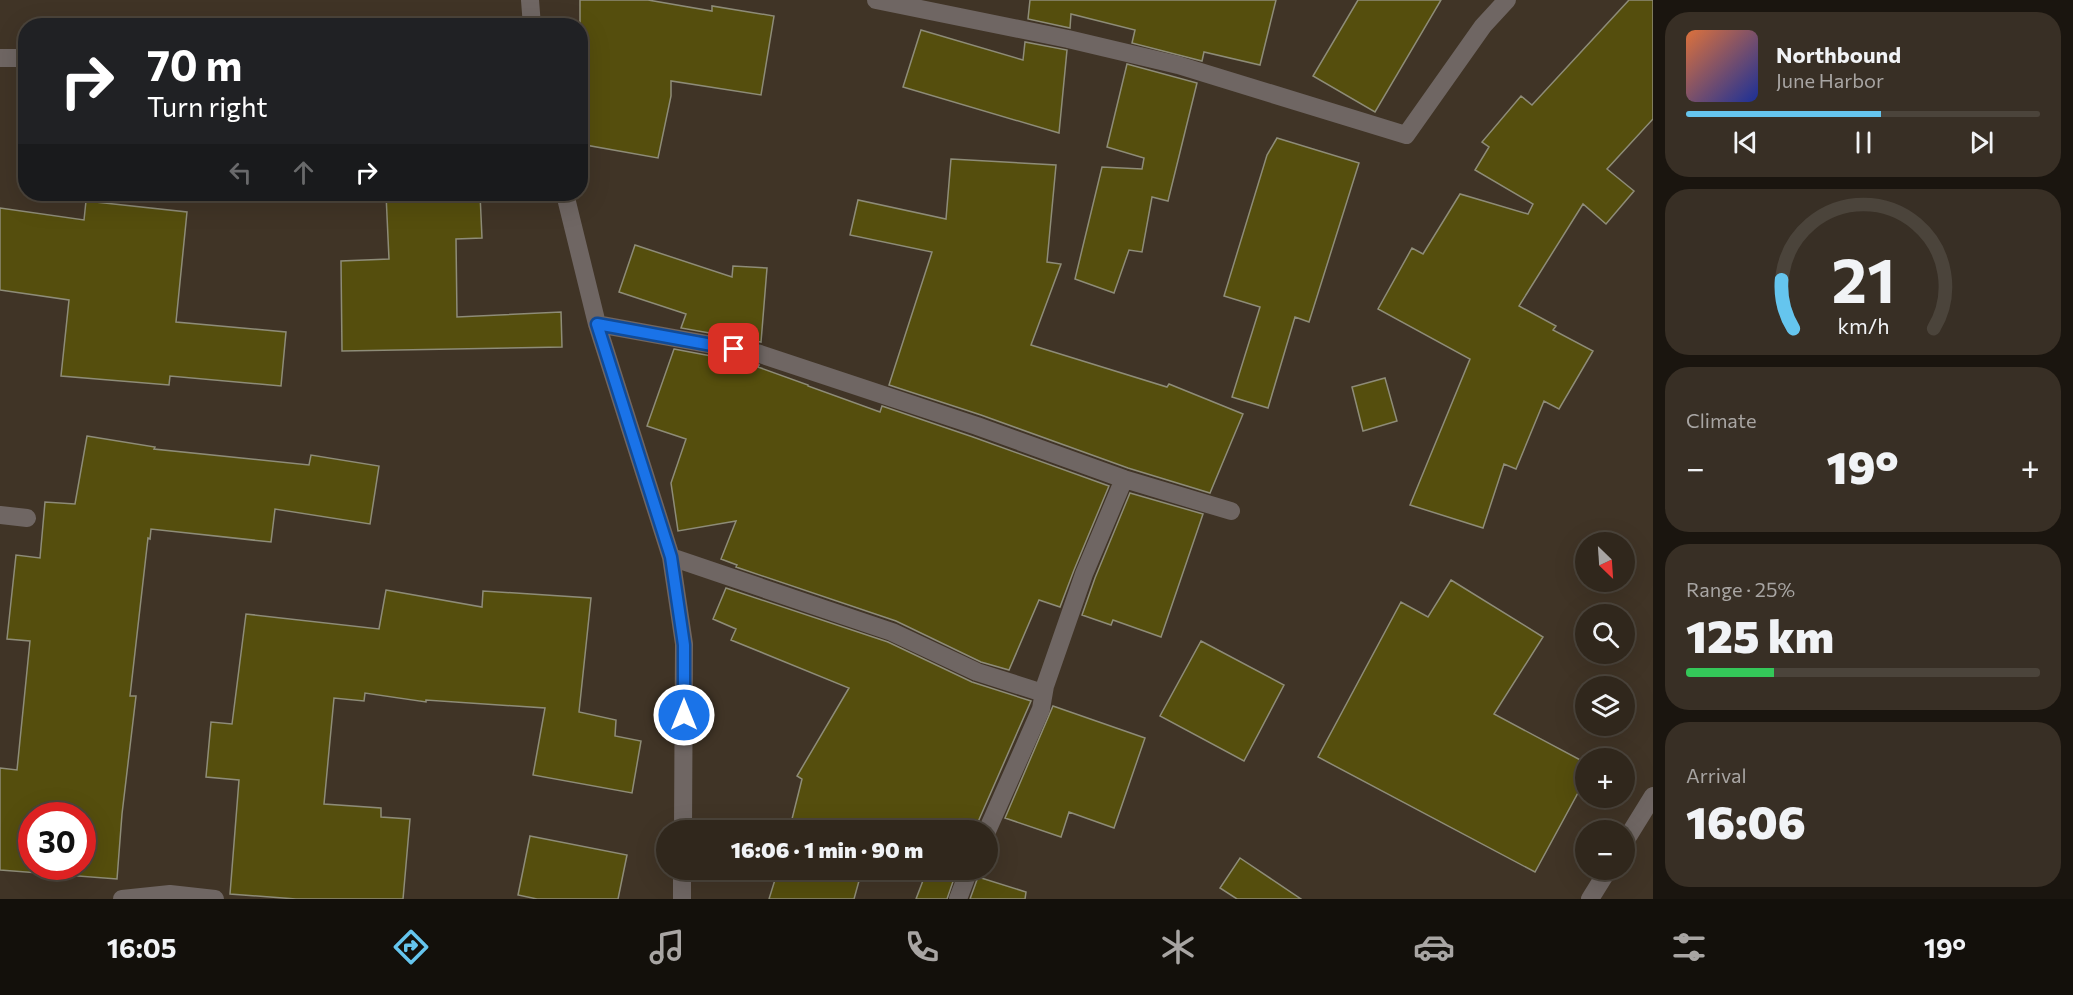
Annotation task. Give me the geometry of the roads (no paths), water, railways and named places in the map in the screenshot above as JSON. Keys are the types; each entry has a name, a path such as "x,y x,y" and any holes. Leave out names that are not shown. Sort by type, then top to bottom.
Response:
{"street":[{"path":"530,0 531,18"},
{"path":"876,0 1068,39 1178,65 1406,135 1483,26 1507,0"},
{"path":"0,58 18,58"},
{"path":"567,201 597,324 671,557 684,645 683,820"},
{"path":"597,324 757,353 977,426 1124,479 1231,511"},
{"path":"992,820 1041,709 1043,693 1084,574 1124,479"},
{"path":"0,515 27,518"},
{"path":"671,557 892,632 977,672 1043,693"},
{"path":"1635,825 1653,796"},
{"path":"682,880 682,899"},
{"path":"958,899 965,880"},
{"path":"1590,899 1602,880"},
{"path":"122,899 170,894 215,899"}]}
